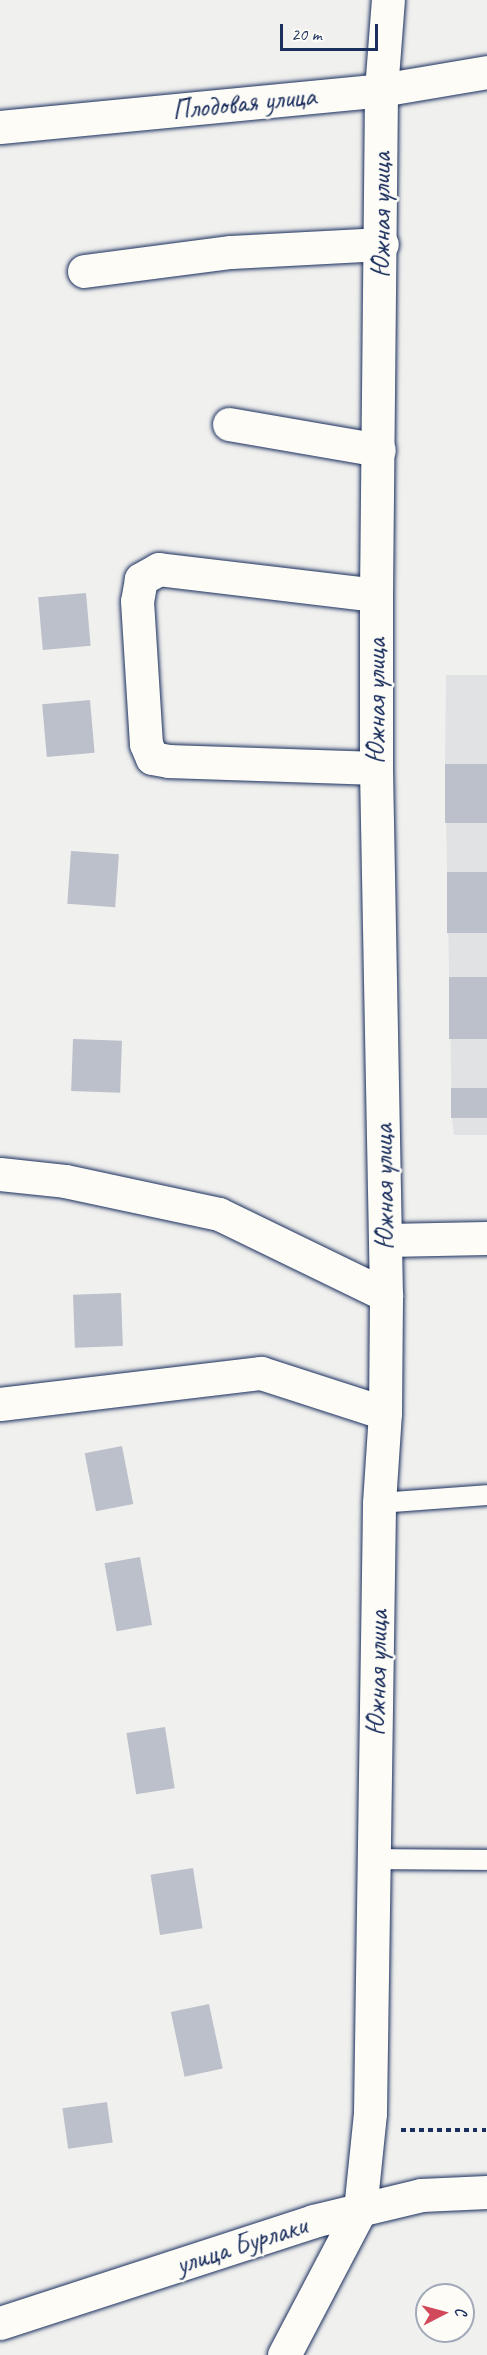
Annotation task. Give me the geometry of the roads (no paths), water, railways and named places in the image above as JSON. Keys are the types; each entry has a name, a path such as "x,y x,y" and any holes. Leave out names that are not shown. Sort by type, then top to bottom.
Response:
{"street":[{"name":"Южная улица","path":"284,2355 360,2210 369,2130 379,1503 385,1413 386,1240 376,768 376,595 382,244 381,90 388,0"},
{"name":"Плодовая улица","path":"0,128 381,90 487,72"},
{"path":"84,271 231,252 382,244"},
{"path":"229,424 379,450"},
{"path":"376,595 159,569 141,579 137,601 146,744 152,758 170,761 376,768"},
{"path":"0,1174 65,1181 219,1214 386,1295"},
{"path":"386,1240 487,1238"},
{"path":"0,1404 261,1373 385,1413"},
{"name":"улица Бурлаки","path":"0,2323 314,2221 421,2194 487,2192"}],"lane":[{"path":"379,1503 487,1495"},
{"path":"374,1858 487,1860"}]}
